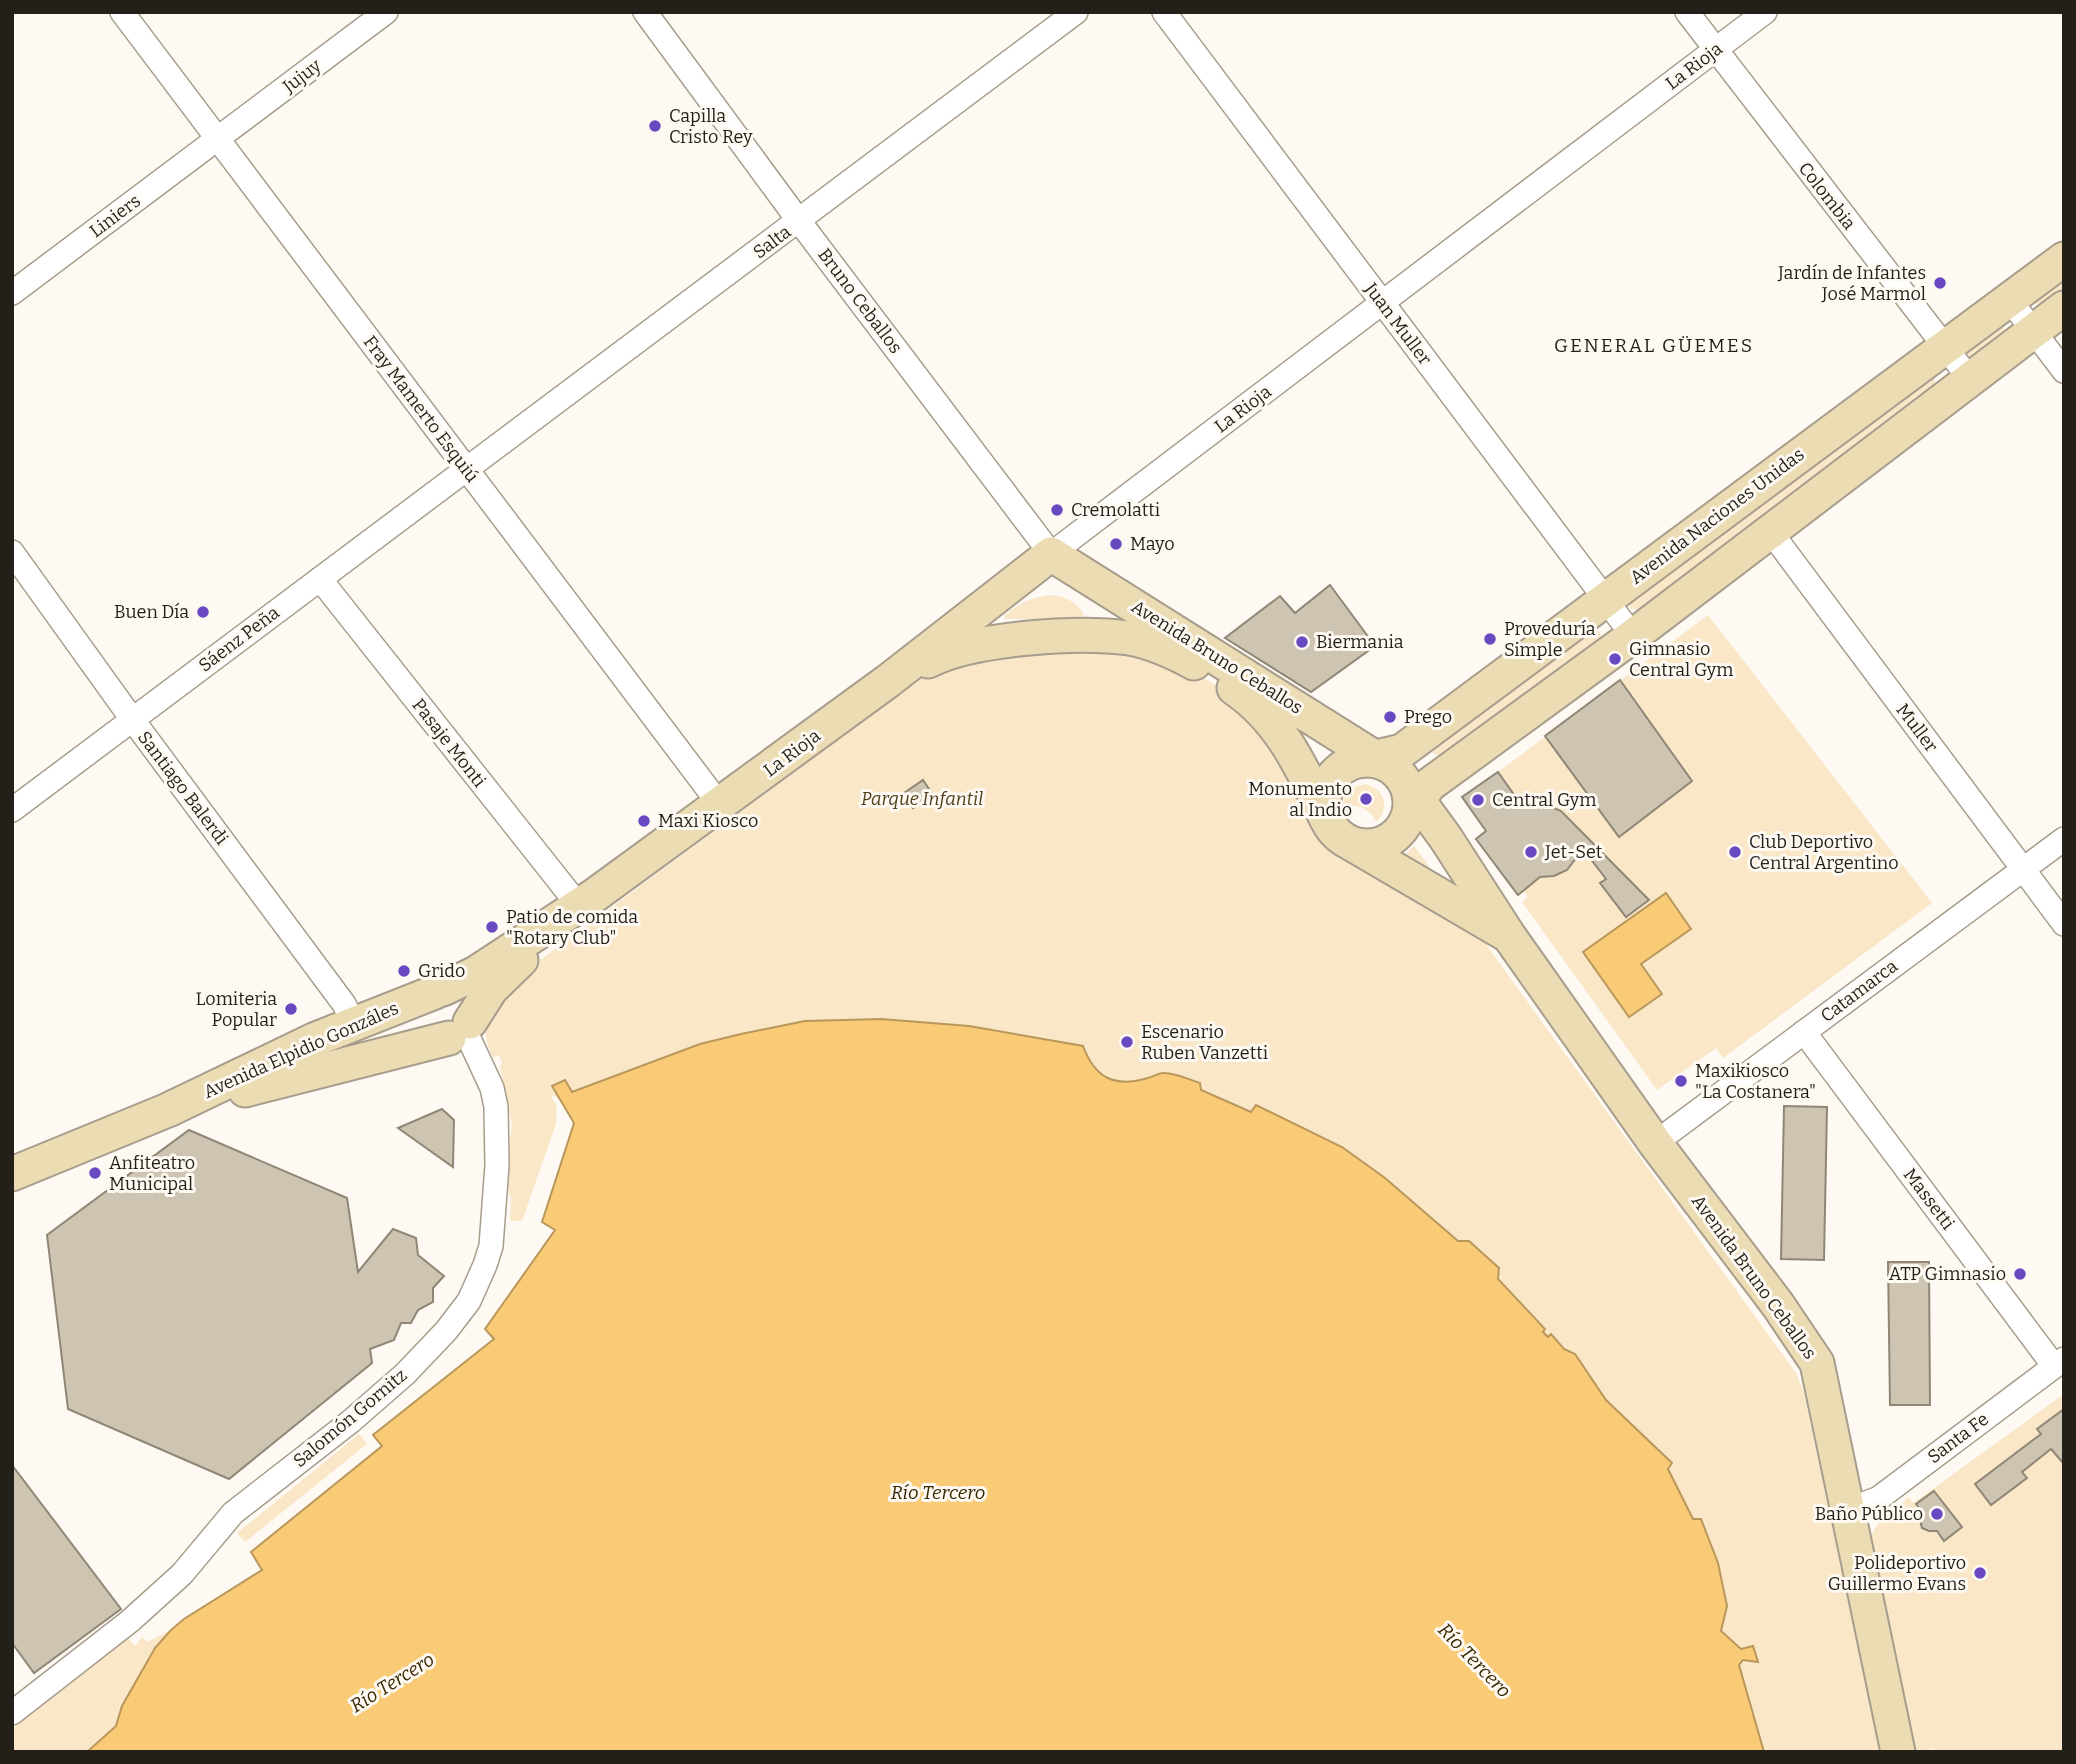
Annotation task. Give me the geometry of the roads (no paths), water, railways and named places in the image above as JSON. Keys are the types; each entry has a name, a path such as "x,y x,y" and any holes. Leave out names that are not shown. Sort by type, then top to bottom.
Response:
{"main road":[{"name":"Avenida Naciones Unidas","path":"1374,760 1402,751 2064,259"},
{"path":"1412,799 1401,775 1374,760 1353,762 1334,775 1324,795 1326,818 1332,829 1352,844 1373,846 1383,843 1401,831 1412,799 1429,785 1633,636 2064,308"},
{"name":"La Rioja","path":"720,805 888,681 1051,554"},
{"name":"Avenida Bruno Ceballos","path":"1051,554 1374,760"},
{"name":"Avenida Bruno Ceballos","path":"888,681 933,658 962,647 1003,641 1097,636 1146,642 1174,652 1201,667 1249,698 1262,710 1283,734 1326,818"},
{"name":"Avenida Bruno Ceballos","path":"1412,799 1445,837 1509,936 1655,1143 1778,1305 1817,1363 1898,1752"},
{"name":"Avenida Elpidio Gonzáles","path":"12,1174 168,1110 316,1039 439,991 475,973 579,906 720,805"},
{"name":"Avenida Bruno Ceballos","path":"1352,844 1509,936"},
{"name":"Avenida Elpidio Gonzáles","path":"168,1110 461,1030 502,977 579,906"},
{"path":"439,991 425,1004 424,1020 433,1033 461,1030"}],"street":[{"name":"Fray Mamerto Esquiú","path":"122,12 720,805"},
{"name":"Jujuy","path":"218,139 386,12"},
{"name":"Bruno Ceballos","path":"645,12 1051,554"},
{"name":"Salta","path":"466,468 1076,12"},
{"name":"Juan Muller","path":"1164,12 1633,636"},
{"name":"Colombia","path":"1687,12 1969,378"},
{"name":"La Rioja","path":"1051,554 1765,12"},
{"name":"Liniers","path":"12,293 218,139"},
{"path":"2009,299 2064,371"},
{"name":"Sáenz Peña","path":"12,810 466,468"},
{"name":"Muller","path":"1770,531 2064,924"},
{"name":"Santiago Balerdi","path":"12,552 132,719 344,1004 354,1024"},
{"name":"Pasaje Monti","path":"320,579 579,906"},
{"name":"Catamarca","path":"1655,1143 2064,839"},
{"name":"Salomón Gornitz","path":"12,1713 130,1621 182,1574 233,1513 350,1422 405,1374 446,1331 469,1301 491,1246 497,1166 496,1107 492,1088 461,1030"},
{"name":"Massetti","path":"1804,1032 2059,1362"},
{"name":"Santa Fe","path":"1848,1510 1879,1498 2059,1362"}],"water":[{"path":"1666,893 1691,929 1641,964 1662,994 1629,1017 1583,952"},
{"name":"Río Tercero","path":"881,1019 969,1026 1083,1046 1093,1066 1107,1078 1116,1081 1136,1081 1167,1073 1200,1083 1201,1090 1251,1112 1256,1105 1342,1147 1385,1178 1458,1241 1469,1241 1499,1268 1498,1279 1545,1329 1543,1332 1548,1337 1551,1334 1564,1349 1575,1354 1606,1400 1672,1463 1668,1469 1693,1519 1701,1519 1718,1563 1727,1606 1721,1631 1741,1649 1753,1646 1758,1662 1743,1660 1739,1665 1764,1752 87,1752 116,1726 122,1706 155,1648 171,1630 262,1570 251,1552 382,1446 373,1435 494,1339 485,1329 555,1230 542,1222 574,1123 552,1086 565,1080 572,1092 700,1044 741,1034 805,1021"}],"place":[{"name":"Capilla Cristo Rey","path":"655,126"},
{"name":"Jardín de Infantes José Marmol","path":"1940,283"},
{"name":"Cremolatti","path":"1057,510"},
{"name":"Mayo","path":"1116,544"},
{"name":"Buen Día","path":"203,612"},
{"name":"Proveduría Simple","path":"1490,639"},
{"name":"Biermania","path":"1302,642"},
{"name":"Gimnasio Central Gym","path":"1615,659"},
{"name":"Prego","path":"1390,717"},
{"name":"Monumento al Indio","path":"1366,799"},
{"name":"Central Gym","path":"1478,800"},
{"name":"Maxi Kiosco","path":"644,821"},
{"name":"Jet-Set","path":"1531,852"},
{"name":"Club Deportivo Central Argentino","path":"1735,852"},
{"name":"Patio de comida \"Rotary Club\"","path":"492,927"},
{"name":"Grido","path":"404,971"},
{"name":"Lomiteria Popular","path":"291,1009"},
{"name":"Escenario Ruben Vanzetti","path":"1127,1042"},
{"name":"Maxikiosco \"La Costanera\"","path":"1681,1081"},
{"name":"Anfiteatro Municipal","path":"95,1173"},
{"name":"ATP Gimnasio","path":"2020,1274"},
{"name":"Baño Público","path":"1937,1514"},
{"name":"Polideportivo Guillermo Evans","path":"1980,1573"}],"district":[{"name":"GENERAL GÜEMES","path":"1654,345"}],"park label":[{"name":"Parque Infantil","path":"922,799"}]}
